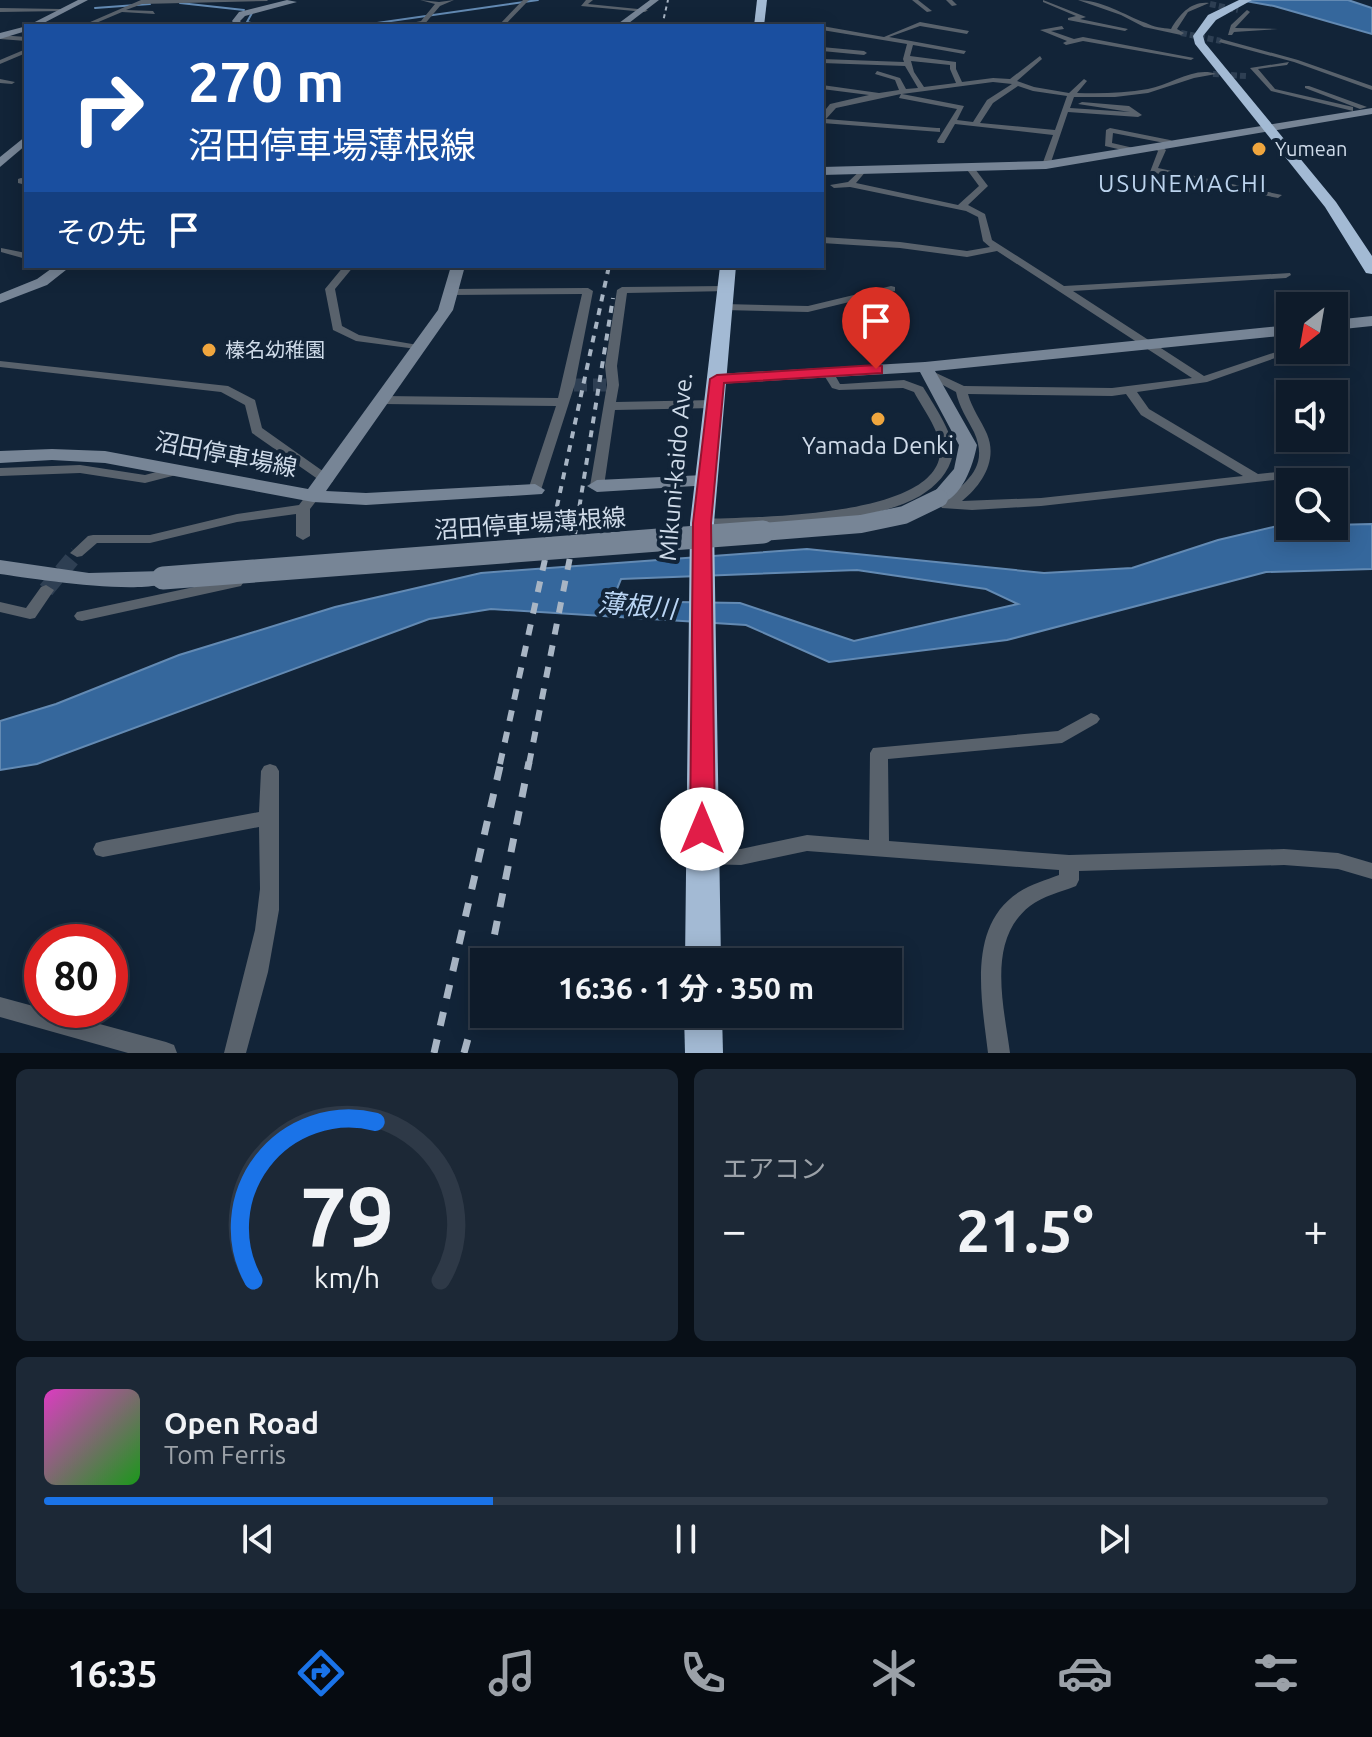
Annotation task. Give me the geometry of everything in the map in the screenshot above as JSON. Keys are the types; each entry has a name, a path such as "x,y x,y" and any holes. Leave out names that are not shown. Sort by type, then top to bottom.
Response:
{"highway":[{"path":"759,24 762,0"},
{"path":"1247,0 1204,24 1198,40 1331,205 1372,269"},
{"name":"Mikuni-kaido Ave.","path":"703,948 702,532 704,481 728,268"},
{"path":"703,1028 704,1053"}],"main road":[{"path":"34,24 84,0"},
{"path":"238,24 236,21 242,14 283,6 293,2 291,0"},
{"path":"622,24 655,0"},
{"path":"0,26 24,27"},
{"path":"0,37 24,28"},
{"path":"824,171 1046,165 1370,110"},
{"path":"0,163 24,141"},
{"path":"0,299 42,282 59,268"},
{"name":"沼田停車場線","path":"0,457 78,454 175,471 308,503 445,310 457,268"},
{"path":"1348,324 1372,321"},
{"path":"717,379 927,370 1276,331"},
{"name":"沼田停車場薄根線","path":"0,567 89,580 163,578 842,526 893,518 944,501 963,470 968,445 927,370"},
{"path":"597,486 704,481"},
{"path":"308,503 535,490"}],"street":[{"path":"423,0 440,4"},
{"path":"422,24 440,4 451,0"},
{"path":"590,0 583,5 645,10"},
{"path":"915,0 929,11"},
{"path":"1029,3 1059,0"},
{"path":"1081,0 1123,14 1146,26 1179,33"},
{"path":"89,24 143,1 265,1"},
{"path":"503,24 525,1"},
{"path":"1045,1 1083,17 1070,19 1125,29"},
{"path":"1179,33 1174,29 1179,17 1205,2"},
{"path":"1234,9 1247,12 1225,42 1296,61 1372,88"},
{"path":"0,10 61,11"},
{"path":"120,12 153,13"},
{"path":"884,40 920,24 967,32"},
{"path":"824,28 964,52"},
{"path":"1062,28 1043,30 1069,42 1083,39 1191,58"},
{"path":"1231,30 1275,29"},
{"path":"1068,103 1162,88 1194,74 1208,74 1191,58 1176,36 1179,33"},
{"path":"0,37 24,39"},
{"path":"920,44 935,37"},
{"path":"939,62 943,48 954,40"},
{"path":"906,61 911,43"},
{"path":"824,49 906,61 954,63 953,69 960,85"},
{"path":"0,62 24,52"},
{"path":"824,61 868,55"},
{"path":"975,125 990,102 1040,58"},
{"path":"906,61 926,88 942,94 933,102"},
{"path":"1296,61 1253,68 1273,90 1348,112"},
{"path":"877,73 898,79 903,91"},
{"path":"1246,76 1260,77"},
{"path":"824,115 833,106 880,95 993,80 1015,82 1068,103 1138,115 1129,108 1068,103"},
{"path":"0,81 12,82"},
{"path":"1046,165 1068,103 1084,81"},
{"path":"824,87 867,90 880,95"},
{"path":"1307,87 1370,110"},
{"path":"890,93 961,108 941,141"},
{"path":"824,120 937,130"},
{"path":"953,122 1057,133"},
{"path":"1135,151 1108,144 1110,130 1178,143"},
{"path":"1158,147 1162,150 1153,170 1278,195"},
{"path":"965,209 962,206 966,200 983,190 984,186 969,167"},
{"path":"850,184 863,170"},
{"path":"834,185 850,184 965,209 982,216 988,241 1203,380"},
{"path":"824,240 900,245 967,254 998,248"},
{"path":"0,262 9,253 24,256"},
{"path":"347,268 330,289 337,328 356,338 420,348"},
{"path":"1062,289 1286,275"},
{"path":"597,486 622,290 725,298 808,309 891,289"},
{"path":"451,292 588,291 572,384 535,490"},
{"path":"927,370 962,390 1129,390 1203,380 1276,355"},
{"path":"0,364 224,389 251,403 256,430 327,479"},
{"path":"828,372 836,386 843,388 904,384 919,390 945,441 947,452 943,463 929,483 918,493 884,505"},
{"path":"702,532 884,505 942,507 944,501 973,485 980,474 985,452 982,438 961,395 962,390"},
{"path":"1129,390 1145,412 1257,479"},
{"path":"383,400 564,402"},
{"path":"609,406 714,404"},
{"path":"0,472 80,469 145,479 175,471"},
{"path":"944,501 1041,502 1276,476"},
{"path":"77,553 93,539 150,539 308,503 303,536"},
{"path":"82,616 236,583"},
{"path":"0,607 30,614 46,590"},
{"path":"879,850 879,753 1062,737 1091,719"},
{"path":"235,1053 259,965 270,892 267,818 270,771"},
{"path":"103,849 267,818"},
{"path":"703,856 741,857 807,843 1069,863 1284,857 1338,861 1372,871"},
{"path":"999,1053 990,964 1000,924 1023,900 1069,880 1069,863"},
{"path":"0,1007 166,1053"}],"water":[{"path":"1240,0 1348,0 1372,8 1372,34 1274,6"},
{"name":"薄根川","path":"1372,524 1372,569 1266,572 1007,640 829,662 746,625 491,609 429,619 37,764 0,770 0,721 56,704 179,655 335,607 481,573 807,549 1044,573 1132,568 1218,540 1276,526 1276,540 1348,540 1348,525","holes":["857,570 986,589 1018,604 854,641 740,603 612,601 621,579"]}],"waterway":[{"path":"370,24 538,0"},
{"path":"180,3 244,10"},
{"path":"95,8 150,4"},
{"path":"252,13 247,22 255,24"}],"tunnel":[{"path":"1210,4 1238,10"},
{"path":"1181,33 1221,41"},
{"path":"1213,74 1246,76"},
{"path":"574,385 609,385"},
{"path":"46,590 77,553"}],"railway":[{"path":"662,24 668,0"},
{"path":"551,534 609,268"},
{"path":"575,534 613,298"},
{"path":"500,764 551,532"},
{"path":"529,764 575,532"},
{"path":"434,1053 501,762"},
{"path":"492,948 529,762"},
{"path":"464,1053 471,1028"}],"place":[{"name":"Yumean","path":"1259,149"},
{"name":"榛名幼稚園","path":"209,350"},
{"name":"Yamada Denki","path":"878,419"}],"district":[{"name":"USUNEMACHI","path":"1183,184"}],"route":[{"path":"702,829 701,541 704,481 717,379 876,369"}]}
